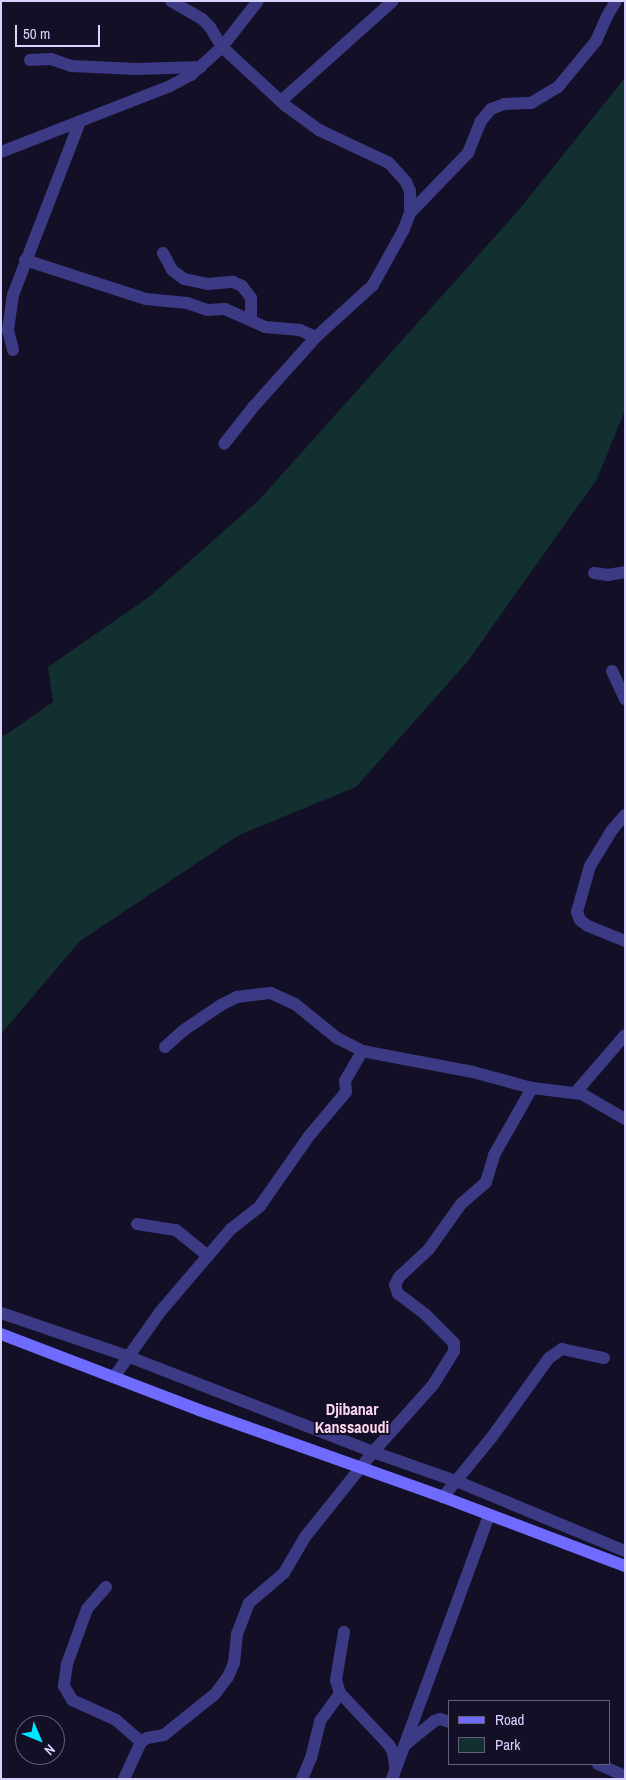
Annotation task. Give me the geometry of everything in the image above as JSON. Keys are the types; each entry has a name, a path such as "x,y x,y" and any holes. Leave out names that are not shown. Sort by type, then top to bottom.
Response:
{"street":[{"path":"171,1 202,19 210,27 222,47 281,100 319,130 389,164 406,182 410,191 410,213 404,229 373,285 316,337 254,406 224,444"},
{"path":"1,152 170,86 201,67 222,47 258,1"},
{"path":"281,100 393,1"},
{"path":"410,213 468,153 481,121 491,109 504,104 531,103 558,87 594,45 616,1"},
{"path":"30,60 51,59 71,66 136,69 201,67"},
{"path":"13,350 8,330 9,313 25,260 80,121"},
{"path":"163,253 172,270 184,279 208,284 233,282 242,286 251,298 251,320"},
{"path":"25,260 146,298 187,303 207,310 225,310 251,320 265,328 300,330 316,337"},
{"path":"594,573 608,575 625,572"},
{"path":"612,671 625,699"},
{"path":"625,815 612,830 590,866 577,912 580,920 588,926 625,941"},
{"path":"165,1047 184,1030 221,1005 237,997 271,993 295,1004 337,1038 362,1051 473,1072 532,1088 576,1092 591,1097 625,1119"},
{"path":"576,1092 625,1035"},
{"path":"114,1377 127,1356 160,1312 231,1229 260,1206 309,1136 346,1092 347,1076 362,1051"},
{"path":"124,1779 141,1742 147,1738 164,1735 215,1694 228,1677 234,1663 237,1634 249,1603 284,1573 305,1537 373,1452 433,1385 455,1347 454,1343 425,1314 398,1294 395,1285 399,1277 429,1249 461,1204 486,1182 494,1155 532,1088"},
{"path":"137,1224 176,1230 208,1256"},
{"path":"1,1313 127,1356 373,1452 456,1481 625,1551"},
{"path":"1,1334 181,1404 359,1469 443,1497 625,1566"},
{"path":"443,1497 492,1437 549,1358 562,1349 604,1358"},
{"path":"393,1773 489,1515"},
{"path":"106,1587 87,1609 67,1664 64,1686 72,1700 116,1720 141,1742"},
{"path":"344,1632 336,1680 340,1693 389,1745 393,1752 393,1773"},
{"path":"302,1779 320,1721 340,1693"},
{"path":"404,1746 434,1721 440,1719 448,1721"},
{"path":"600,1765 625,1776"}],"green space":[{"path":"625,78 625,410 597,479 468,661 356,787 239,835 80,941 1,1034 1,734 4,736 53,702 48,667 149,597 259,500 517,212"}],"district":[{"name":"Djibanar Kanssaoudi","path":"352,1418"}]}
